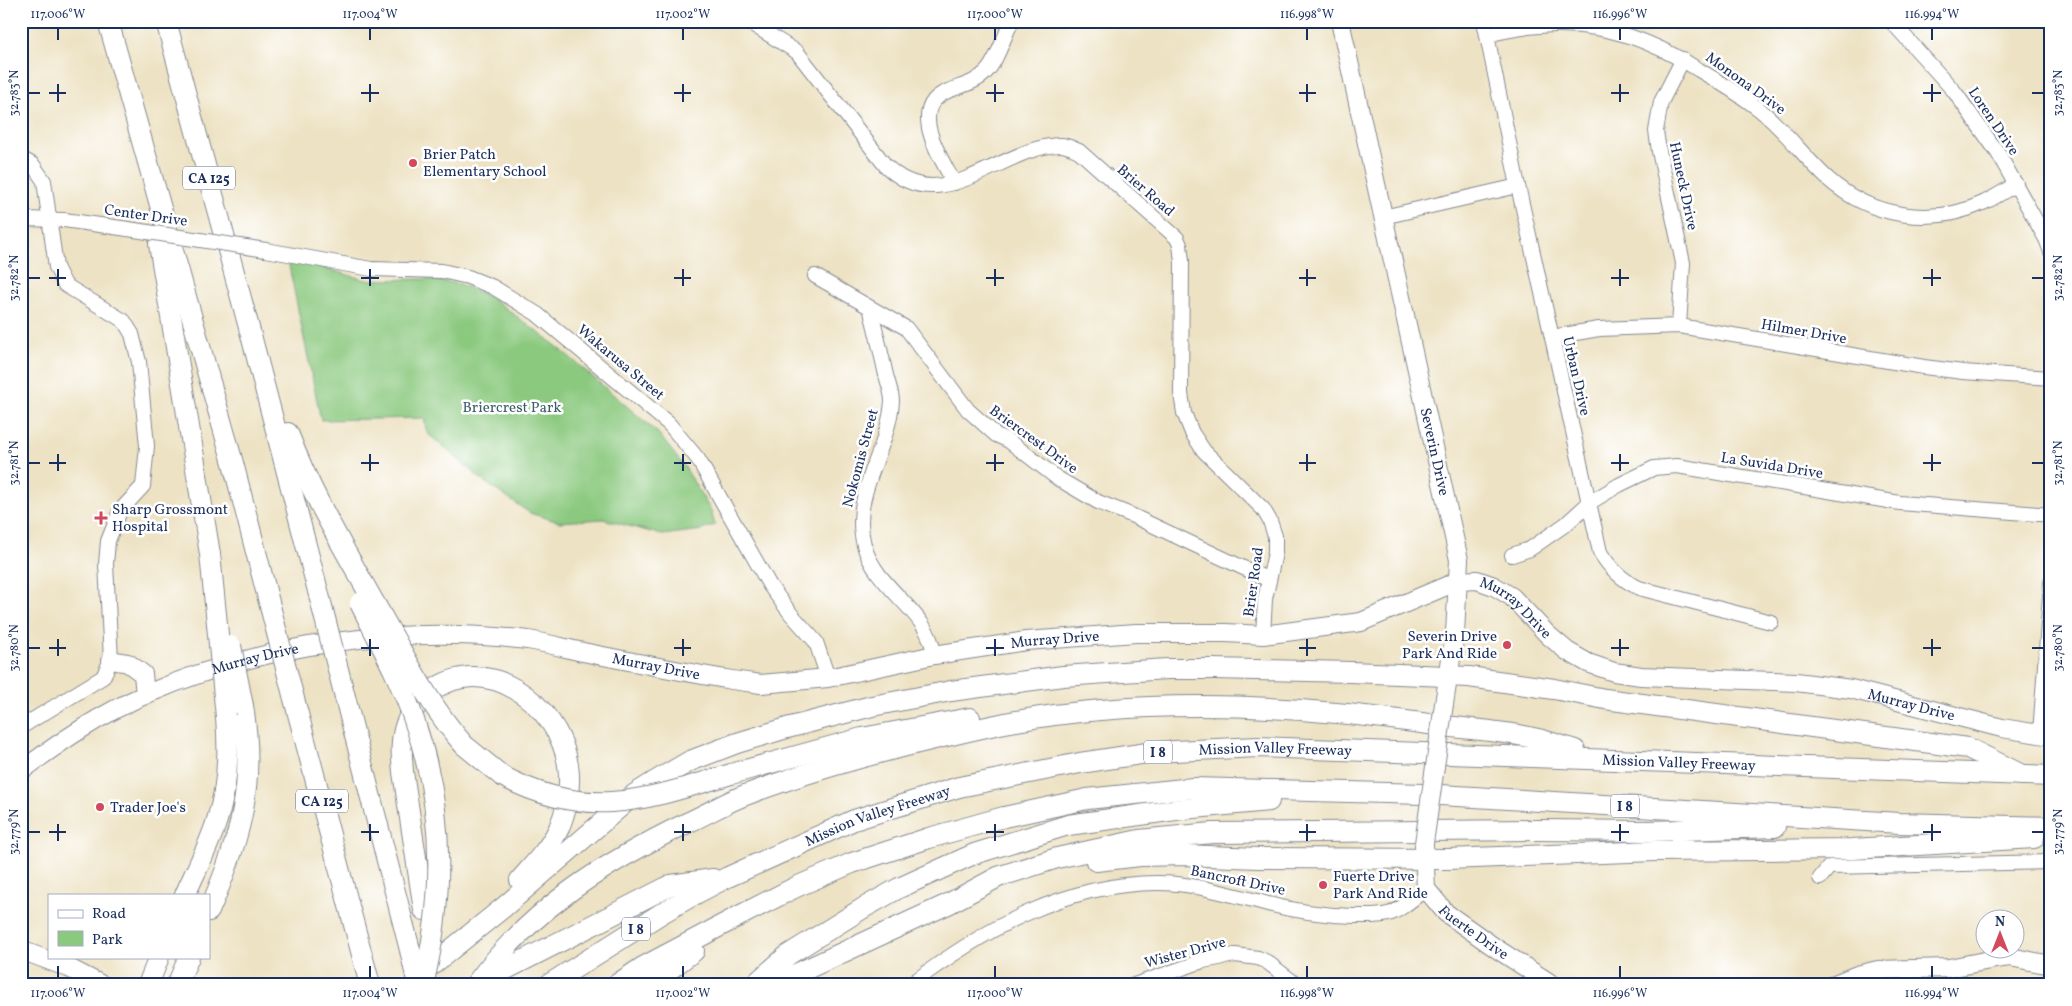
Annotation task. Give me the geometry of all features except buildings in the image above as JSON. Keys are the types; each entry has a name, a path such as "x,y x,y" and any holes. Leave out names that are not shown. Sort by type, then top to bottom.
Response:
{"highway":[{"name":"CA 125","path":"108,21 233,463 369,981"},
{"name":"CA 125","path":"166,21 318,591 418,985"},
{"path":"146,158 222,623 234,712 248,747 246,800 235,844 210,910"},
{"path":"251,335 304,474 368,604 414,718 424,749 432,783 439,848 439,888 435,929 423,985"},
{"path":"368,604 434,706 464,745 502,776 548,796 590,803 611,803 658,795 862,738 981,716 1067,715 1200,706 1310,711 1528,736 1608,759"},
{"path":"408,985 504,907 635,794 690,762 737,743 837,715 951,691 1063,676 1116,672 1213,669 1449,676 1554,689 1605,700 1968,748 2022,775"},
{"path":"436,985 401,750 404,731 411,712 423,699 435,689 450,681 484,678 501,682 531,700 550,720 565,751 568,765 568,793 558,829 550,844 473,931"},
{"path":"185,894 217,821 223,798 234,712"},
{"path":"476,985 510,942 538,915 573,887 608,864 653,839 745,795 852,759 1006,723 1067,715"},
{"name":"Mission Valley Freeway","path":"548,985 662,913 728,877 854,820 959,787 1080,763 1154,752 1258,747 2051,776"},
{"name":"I 8","path":"616,985 643,967 741,915 796,887 852,863 1004,816 1087,799 1193,788 1424,794 1899,823 2051,827"},
{"path":"754,985 788,955 865,907 899,888 974,854 1068,825 1184,809 1351,792"},
{"path":"772,985 948,904 998,877 1057,858 1139,840 1212,833 1538,830 1650,831 1899,823"},
{"path":"948,904 1029,874 1055,867 1140,856 1185,855 1258,858 1424,851 1655,851 1852,848 2051,837"},
{"path":"476,985 671,885 728,877"},
{"path":"649,985 741,915"},
{"path":"148,985 159,958"},
{"path":"177,985 189,958"}],"main road":[{"name":"Severin Drive","path":"1340,21 1458,560 1455,634 1424,851 1426,889"},
{"name":"Murray Drive","path":"21,771 90,724 145,694 260,656 375,638 436,635 530,640 705,676 761,684 828,678 934,655 1026,641 1136,633 1263,635 1361,622 1458,581 1476,580 1494,586 1512,597 1548,635 1567,651 1614,672 1641,676 1796,682 1842,688 2002,728 2045,735"},
{"path":"111,660 128,664 143,674 145,694"},
{"name":"Fuerte Drive","path":"1426,889 1446,913 1461,925 1553,985"},
{"path":"21,950 68,968 102,985"},
{"path":"1832,985 1857,975 1878,970 1949,968 1995,958 2020,959 2051,965"}],"street":[{"name":"Brier Road","path":"747,21 797,52 855,128 893,173 905,180 924,186 954,183 1040,148 1062,145 1079,151 1177,238 1182,260 1181,393 1184,414 1192,433 1204,451 1263,509 1273,528 1276,553 1269,580 1263,635"},
{"path":"954,183 929,133 928,118 930,106 936,97 971,82 986,72 1012,21"},
{"name":"Loren Drive","path":"1891,21 1954,91 1998,153 2046,239 2051,252"},
{"name":"Monona Drive","path":"1485,28 1507,30 1548,25 1588,26 1628,35 1655,45 1683,59 1730,88 1790,137 1828,178 1851,195 1873,206 1905,215 1936,217 1983,203 2016,184"},
{"name":"Urban Drive","path":"1485,28 1518,186 1600,552 1613,570 1630,583 1650,592 1771,622"},
{"name":"Huneck Drive","path":"1679,326 1682,262 1656,132 1661,102 1683,59"},
{"path":"21,158 33,165 44,181 56,267 65,285 124,321 132,334 139,362 147,446 143,486 120,511 108,541 106,564 111,660 103,677 21,727"},
{"path":"1383,217 1518,186"},
{"name":"Center Drive","path":"21,219 50,219 128,228 266,250"},
{"name":"Wakarusa Street","path":"266,250 371,269 442,271 468,277 493,287 537,314 669,424 698,459 770,586 791,614 816,642 828,678"},
{"name":"Briercrest Drive","path":"815,276 906,328 968,410 996,436 1009,441 1057,478 1098,502 1131,515 1269,580"},
{"name":"Nokomis Street","path":"870,308 892,399 890,416 864,498 860,522 864,546 885,584 922,622 933,643 934,655"},
{"name":"Hilmer Drive","path":"1552,337 1598,329 1679,326 1924,367 1963,372 2051,378"},
{"name":"La Suvida Drive","path":"1512,555 1530,549 1566,524 1589,503 1619,485 1654,468 1677,466 1900,503 2051,514"},
{"path":"2045,735 2051,582"},
{"path":"1820,878 1829,867 2051,862"},
{"name":"Bancroft Drive","path":"910,985 927,979 971,942 1014,918 1062,899 1108,886 1157,883 1188,885 1220,890 1259,902 1300,911 1354,916 1390,914 1426,889"},
{"name":"Wister Drive","path":"1134,985 1203,961 1235,955 1258,958 1267,962 1297,985"}],"green space":[{"name":"Briercrest Park","path":"288,261 306,263 366,280 426,279 460,284 492,298 559,348 658,433 686,469 711,511 715,525 702,530 662,535 603,519 559,522 530,513 487,484 427,433 424,418 321,420"}],"place":[{"name":"Brier Patch Elementary School","path":"413,163"},
{"name":"Sharp Grossmont Hospital","path":"101,518"},
{"name":"Severin Drive Park And Ride","path":"1507,645"},
{"name":"Trader Joe's","path":"100,807"},
{"name":"Fuerte Drive Park And Ride","path":"1323,885"}]}
